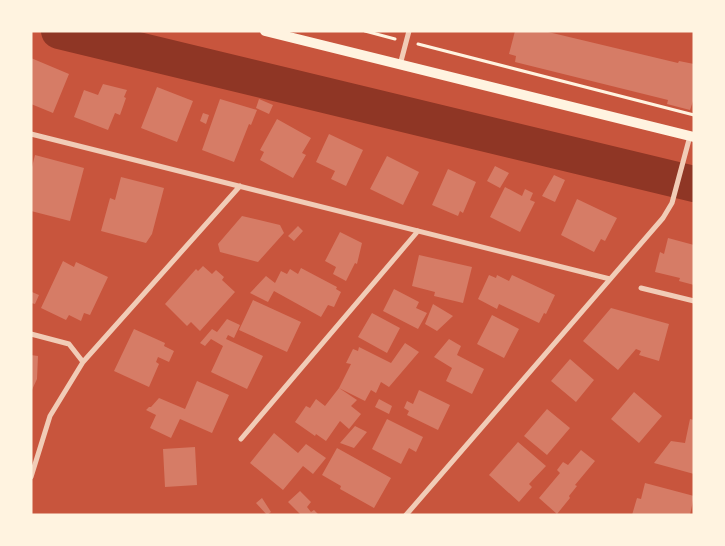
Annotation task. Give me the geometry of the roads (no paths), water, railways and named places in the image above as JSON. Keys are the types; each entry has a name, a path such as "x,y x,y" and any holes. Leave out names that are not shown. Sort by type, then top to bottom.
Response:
{"main road":[{"path":"265,31 692,136"}],"street":[{"path":"400,65 409,31"},
{"path":"31,134 610,279"},
{"path":"406,515 656,226 672,204 685,154 692,136"},
{"path":"31,477 50,416 83,362 240,186"},
{"path":"241,439 418,230"},
{"path":"641,288 694,301"},
{"path":"31,334 69,344 83,362"}],"waterway":[{"path":"59,31 694,184"}]}
